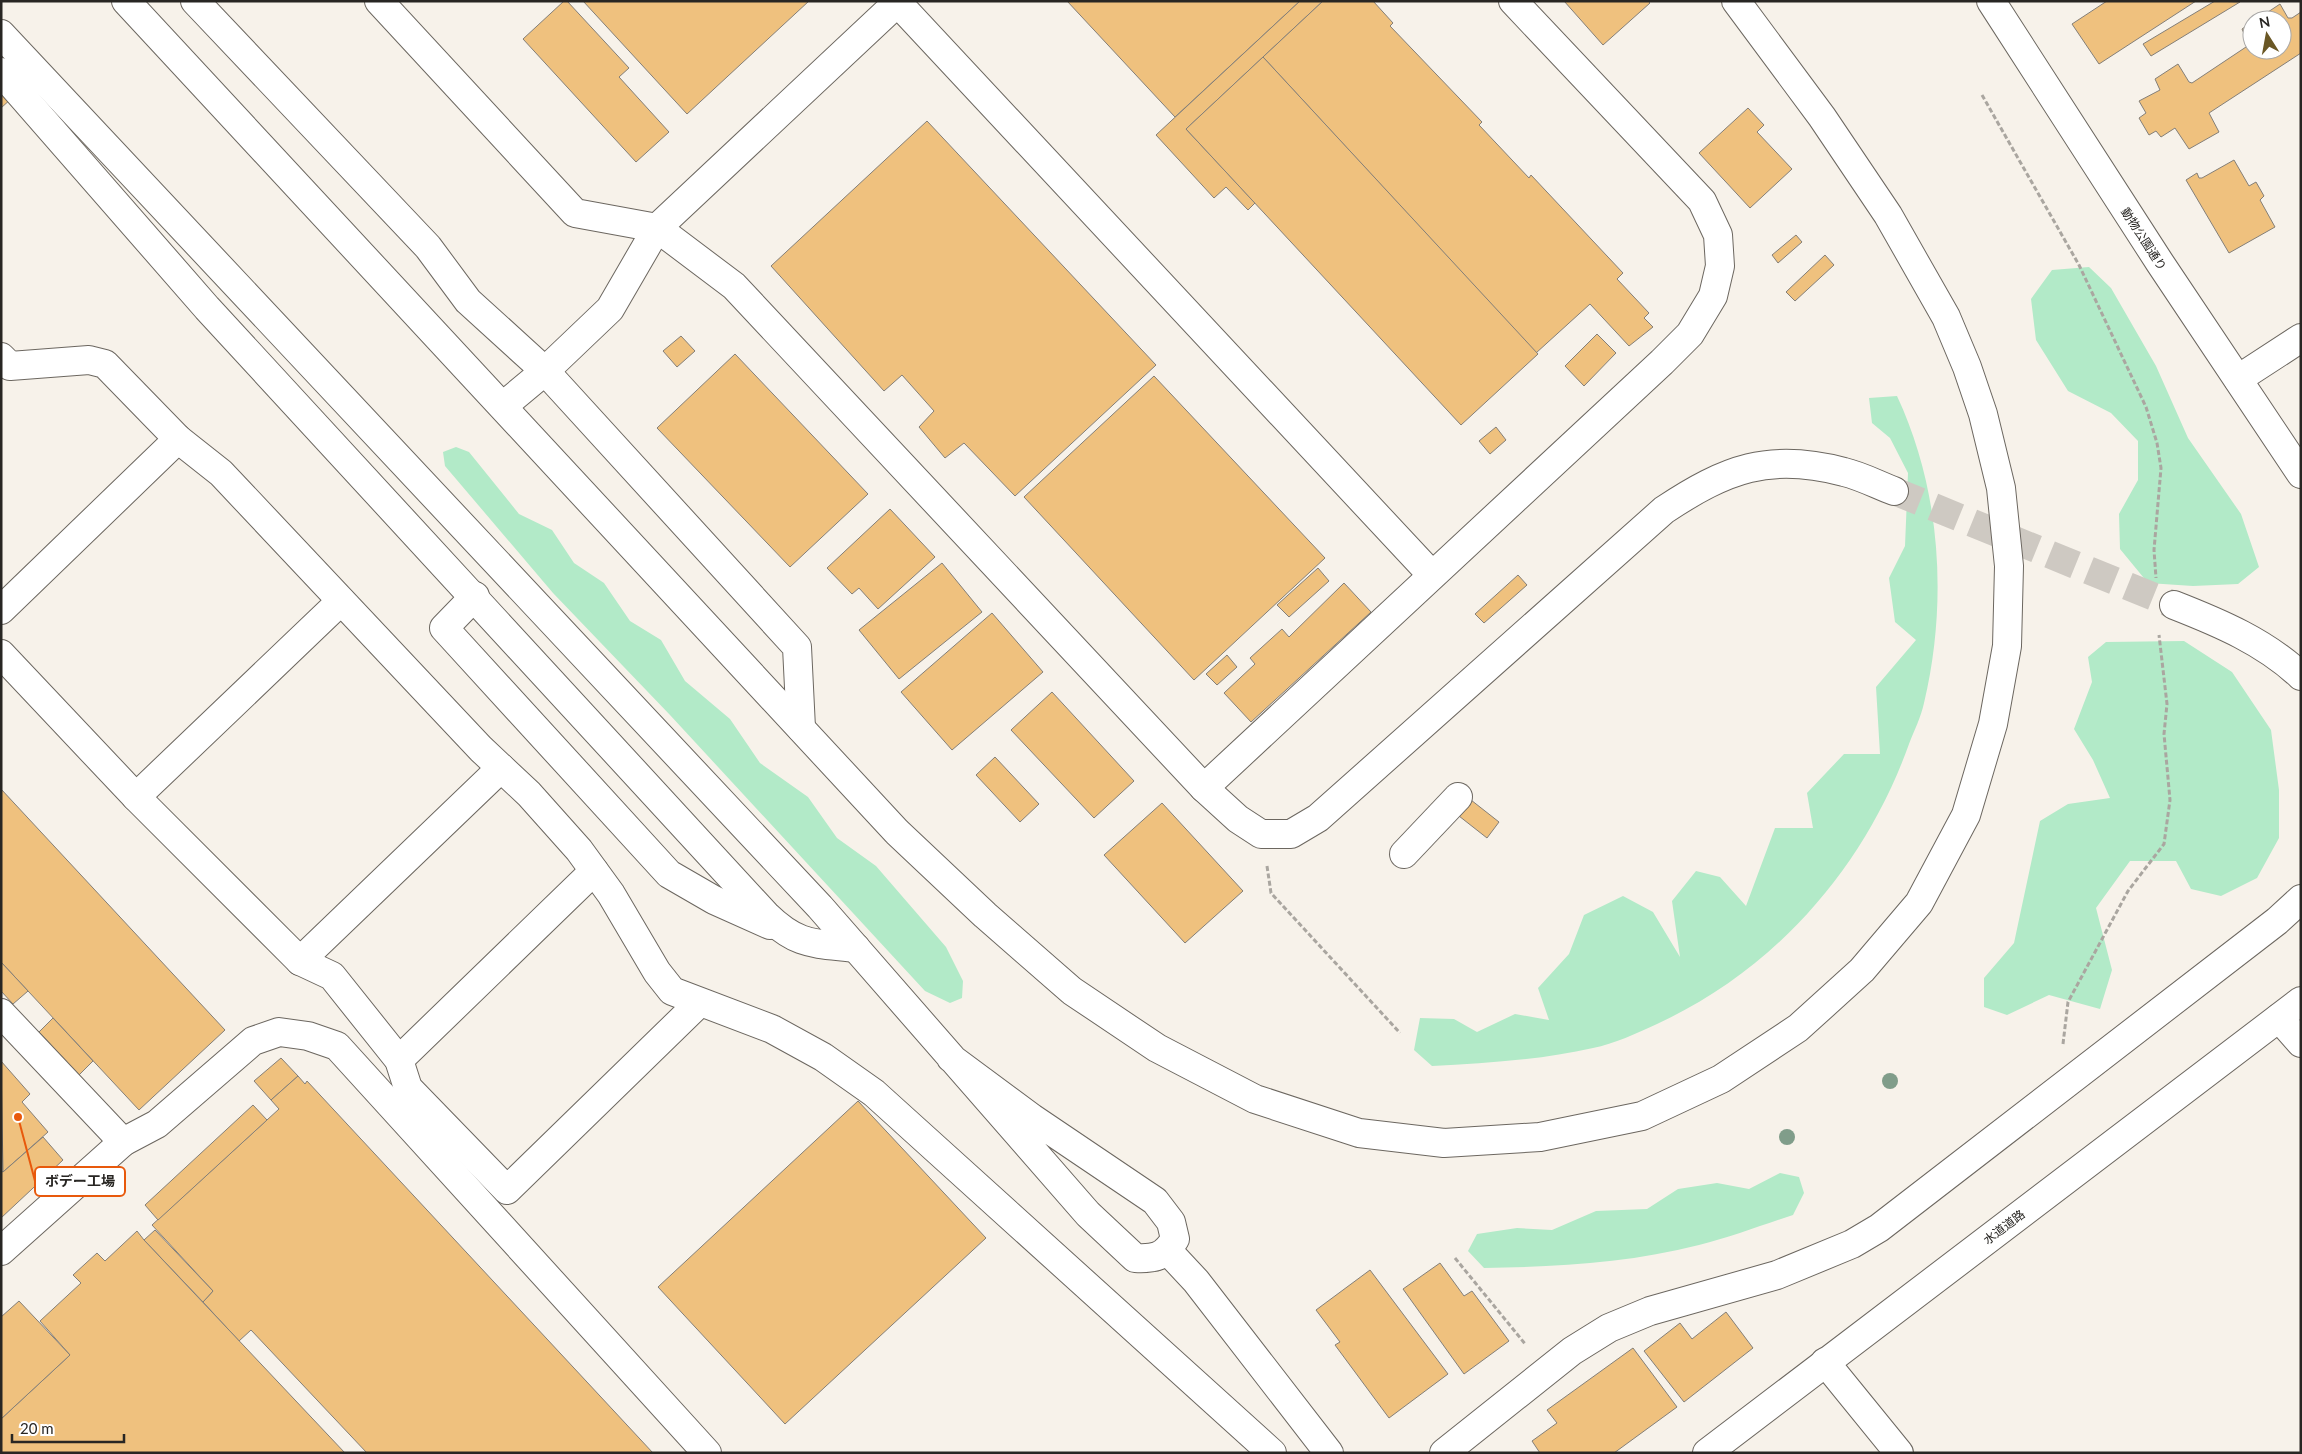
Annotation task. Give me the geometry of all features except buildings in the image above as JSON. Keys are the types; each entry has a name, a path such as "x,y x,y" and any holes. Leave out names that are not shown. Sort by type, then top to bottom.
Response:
{"street":[{"path":"126,1 897,832 985,915 1072,991 1157,1048 1255,1099 1359,1133 1444,1143 1540,1137 1642,1116 1721,1079 1798,1028 1862,970 1919,903 1966,814 1993,724 2005,656 2009,566 2000,488 1983,414 1967,367 1946,317 1888,215 1822,116 1736,1"},
{"path":"195,1 428,247 468,301 545,371 797,647 801,728"},
{"path":"379,1 575,213 657,228 734,286 1204,788 1238,819 1261,834 1291,834 1318,818 1664,510 1699,487 1732,472 1768,464 1806,464 1846,472 1894,491"},
{"path":"1204,788 1690,334 1713,296 1720,266 1718,235 1702,200 1513,1"},
{"name":"動物公園通り","path":"1992,1 2160,263 2301,474"},
{"path":"503,406 545,371 610,309 657,228 897,2 1431,574"},
{"path":"1,34 814,900 951,1058 1088,1214 1135,1258 1152,1259 1168,1251 1175,1239 1171,1222 1155,1201 1032,1118 951,1058"},
{"path":"1,72 207,308 783,931"},
{"path":"2238,379 2301,338"},
{"path":"1,357 10,366 89,360 105,364 178,439 221,473 481,749 529,794 579,850 611,894 657,972 672,992 772,1030 823,1057 874,1093 1272,1453"},
{"path":"1,610 178,439"},
{"path":"474,596 444,628 669,874 714,900 783,931 802,942 856,948"},
{"path":"2165,596 2264,647 2286,662 2301,676"},
{"path":"136,797 341,600"},
{"path":"1,654 136,797 300,961 332,976 399,1060 408,1088 507,1190 698,1003"},
{"path":"300,961 501,768"},
{"path":"1404,854 1458,797"},
{"path":"399,1060 594,871"},
{"path":"1444,1453 1572,1351 1609,1328 1650,1311 1778,1275 1852,1244 1879,1228 2277,921 2301,899"},
{"name":"水道道路","path":"1707,1453 2301,1001"},
{"path":"1,1013 123,1142"},
{"path":"2279,1018 2301,1043"},
{"path":"1,1251 123,1142 157,1124 253,1041 279,1032 308,1036 337,1046 707,1453"},
{"path":"1168,1251 1196,1281 1329,1453"},
{"path":"1825,1362 1899,1453"}],"path":[{"path":"1982,95 2079,265 2146,407 2157,443 2161,468 2154,550 2165,596"},
{"path":"2069,1080 2062,1039 2068,1002 2128,891 2164,844 2170,800 2164,734 2167,704 2159,634"},
{"path":"1261,834 1271,893 1400,1033"},
{"path":"1456,1258 1547,1371"}],"green space":[{"path":"2089,267 2111,288 2156,366 2188,438 2241,514 2259,567 2238,584 2193,586 2148,583 2120,549 2119,514 2138,480 2138,441 2111,413 2068,391 2036,340 2031,299 2052,270"},
{"path":"1897,396 1912,432 1923,469 1931,508 1938,586 1932,665 1921,713 1890,789 1868,832 1841,872 1811,910 1777,944 1740,974 1700,1001 1657,1024 1609,1044 1573,1052 1513,1060 1432,1066 1414,1050 1420,1018 1454,1019 1477,1032 1515,1014 1549,1020 1538,988 1569,954 1584,915 1623,896 1653,912 1680,957 1672,901 1696,871 1720,877 1746,906 1775,828 1813,828 1807,793 1844,754 1880,754 1876,687 1916,640 1895,622 1889,578 1905,546 1908,473 1890,438 1872,423 1869,398"},
{"path":"456,447 469,452 519,514 552,530 574,563 604,583 630,621 661,640 685,681 730,719 760,763 808,797 837,838 876,866 946,947 963,981 962,998 950,1003 925,991 670,715 553,593 445,466 443,452"},
{"path":"2184,641 2232,672 2271,730 2279,790 2279,838 2257,878 2221,896 2191,889 2176,861 2130,861 2096,908 2112,970 2100,1009 2049,995 2007,1015 1984,1007 1984,978 2014,943 2040,821 2068,804 2110,798 2093,760 2074,729 2092,682 2088,657 2106,642"},
{"path":"1780,1173 1799,1177 1804,1193 1793,1215 1699,1245 1646,1256 1592,1263 1484,1268 1468,1251 1477,1234 1517,1228 1552,1230 1596,1211 1647,1209 1678,1189 1717,1183 1749,1189"}],"tunnel":[{"path":"1894,491 2174,605"}],"place":[{"name":"ボデー工場","path":"18,1117"}]}
